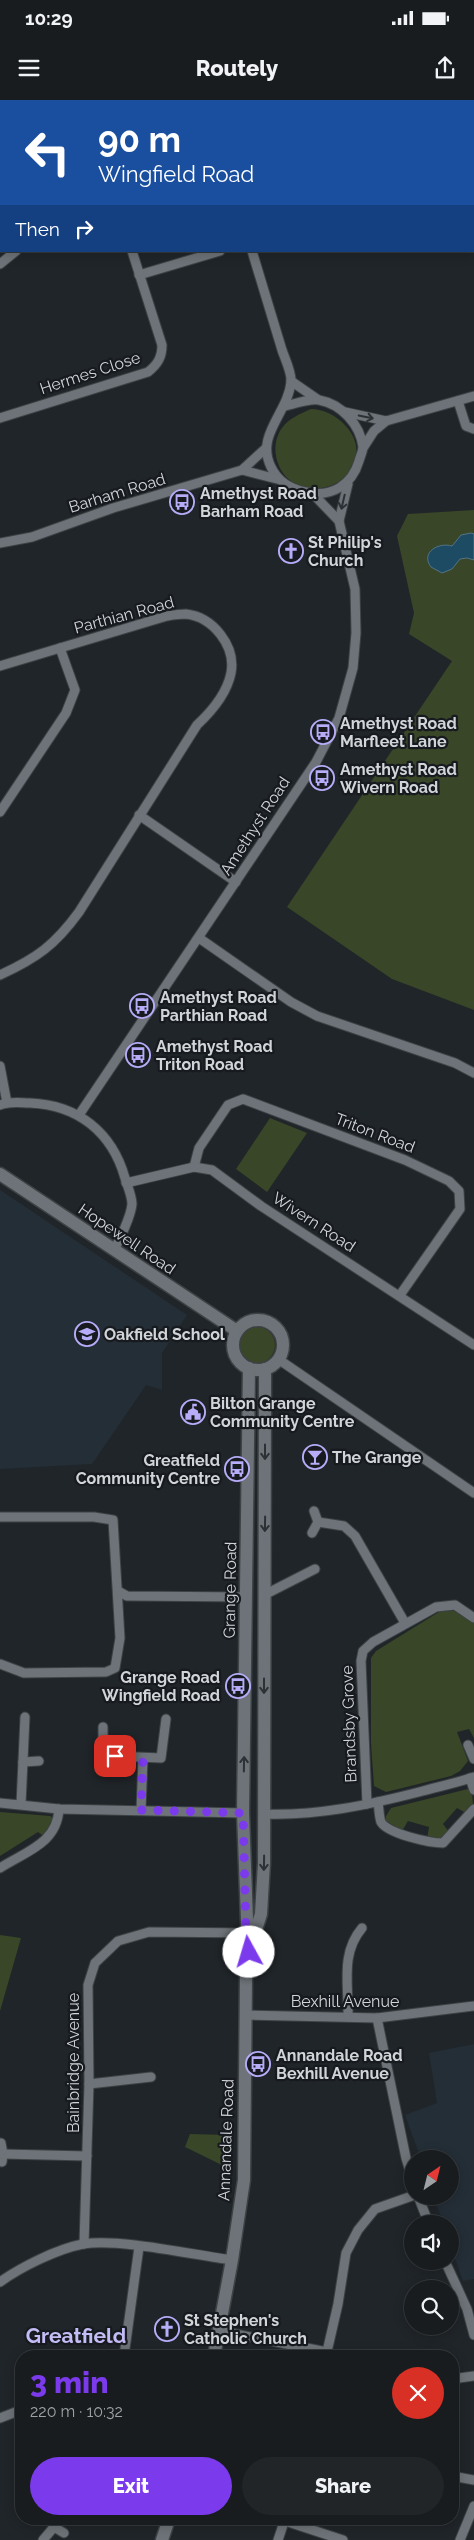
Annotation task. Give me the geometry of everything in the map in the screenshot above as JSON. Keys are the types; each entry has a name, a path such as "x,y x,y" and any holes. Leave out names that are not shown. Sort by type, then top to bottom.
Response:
{"street":[{"path":"0,264 15,252"},
{"name":"Hermes Close","path":"0,418 148,372 155,366 162,352 162,345 132,252"},
{"path":"139,275 217,252"},
{"path":"252,252 291,381 285,406 268,435 266,448 269,464 277,480"},
{"path":"291,381 317,399 345,412 386,421"},
{"path":"242,470 277,480 296,490 313,494 331,492 348,484 357,468 363,448 374,431 386,421 474,396"},
{"path":"285,406 317,399"},
{"path":"458,401 466,426 474,429"},
{"path":"345,412 358,432 363,448"},
{"name":"Barham Road","path":"0,543 32,537 113,508 242,470 266,448"},
{"name":"Amethyst Road","path":"79,1115 316,762 339,718 353,668 356,629 355,589 339,521 348,484"},
{"path":"313,494 339,521"},
{"name":"Parthian Road","path":"0,666 167,616 185,614 206,622 219,633 228,647 232,665 226,687 210,712 197,725 79,912 62,935 37,957 0,975"},
{"path":"0,812 66,713 75,690 60,648"},
{"path":"139,815 236,882"},
{"path":"199,938 291,1002 317,1016 455,1063 474,1073"},
{"path":"0,1066 3,1104 38,1104 79,1115 108,1140 120,1160 132,1204 114,1250"},
{"name":"Triton Road","path":"194,1166 199,1148 228,1105 243,1099 405,1160 448,1181 459,1191 460,1209 400,1295"},
{"path":"126,1183 194,1166"},
{"name":"Wivern Road","path":"194,1166 212,1170 261,1206 400,1295 474,1346"},
{"name":"Hopewell Road","path":"0,1174 237,1331"},
{"path":"264,1321 271,1324 281,1336 282,1344 278,1359 265,1369 249,1368 242,1364 234,1352 233,1345 237,1331 249,1322 264,1321"},
{"path":"278,1359 474,1493"},
{"name":"Grange Road","path":"243,1813 249,1368"},
{"name":"Grange Road","path":"264,1814 265,1369"},
{"path":"312,1533 318,1522 314,1511"},
{"path":"0,1517 94,1517 113,1520 120,1638 115,1668 106,1672 24,1672 0,1664"},
{"path":"318,1522 344,1526 355,1536 405,1623"},
{"name":"Grange Road","path":"264,1595 316,1569"},
{"path":"118,1591 127,1596 264,1595"},
{"name":"Brandsby Grove","path":"367,1804 361,1661 364,1651 373,1642 436,1607 449,1604 474,1618"},
{"path":"21,1804 25,1718"},
{"path":"103,1727 103,1750 115,1756 161,1758 166,1718"},
{"path":"468,1745 474,1759"},
{"path":"141,1810 143,1758"},
{"path":"23,1762 40,1761"},
{"path":"264,1814 298,1814 367,1804 472,1778 474,1790"},
{"path":"378,1802 381,1822 390,1829 431,1843 443,1843 474,1809"},
{"path":"0,1804 21,1804 59,1809 243,1813"},
{"path":"0,1868 49,1838 55,1829 59,1809"},
{"name":"Annandale Road","path":"215,2350 244,2180 246,2015 250,1933 243,1813"},
{"name":"Annandale Road","path":"250,1933 261,1914 264,1814"},
{"path":"348,2017 347,1963 352,1939 362,1928"},
{"name":"Bainbridge Avenue","path":"84,2244 89,2084 88,1985 95,1963 118,1941 150,1932 250,1933"},
{"name":"Bexhill Avenue","path":"246,2015 377,2018 474,2006"},
{"path":"377,2018 404,2150"},
{"path":"89,2084 151,2077"},
{"path":"1,2143 3,2158 87,2156"},
{"path":"327,2350 338,2304 346,2253 358,2230 375,2209 404,2199"},
{"path":"0,2282 17,2270 84,2244 139,2247 232,2260"},
{"path":"125,2350 139,2247"},
{"path":"449,2270 467,2309 474,2335"},
{"path":"220,2331 308,2350"},
{"path":"459,2377 474,2376"},
{"path":"0,2418 15,2412"},
{"path":"459,2477 474,2480"},
{"path":"460,2540 474,2506"},
{"path":"162,2540 167,2525"},
{"path":"278,2540 283,2525"},
{"path":"300,2525 343,2540"},
{"path":"42,2540 54,2526 64,2533"}],"shaded area":[{"name":"Oakfield School","path":"0,1190 187,1315 162,1353 162,1390 146,1385 92,1464 0,1469"},
{"path":"474,2044 474,2279 463,2281 459,2270 459,2215 440,2215 437,2205 459,2205 459,2150 418,2150 405,2115 437,2103 429,2053"}],"green space":[{"path":"311,409 329,413 338,419 351,433 355,442 357,452 351,471 344,478 328,487 309,488 292,482 282,471 276,456 276,442 282,428 295,417"},
{"path":"474,510 474,1010 392,979 287,907 452,661 409,634 414,613 397,536 408,514"},
{"path":"270,1118 307,1133 267,1192 236,1169"},
{"path":"257,1327 264,1328 270,1332 274,1338 274,1352 270,1358 264,1362 257,1363 250,1362 244,1358 240,1352 239,1345 240,1338 244,1332 250,1328"},
{"path":"455,1611 474,1623 474,1738 469,1729 457,1732 468,1761 460,1771 451,1776 386,1792 374,1786 371,1743 371,1658 376,1651 439,1612"},
{"path":"468,1789 472,1792 473,1805 466,1813 457,1808 443,1824 449,1832 442,1839 427,1839 429,1827 408,1821 402,1831 386,1821 386,1816 391,1808"},
{"path":"0,1812 50,1816 52,1817 51,1829 45,1837 38,1832 0,1856"},
{"path":"0,1935 21,1938 0,2011"},
{"path":"190,2134 227,2135 230,2137 228,2168 185,2147"}],"water":[{"path":"474,534 474,560 460,559 452,569 442,573 431,567 428,557 432,549 442,545 452,546 461,535"}],"place":[{"name":"Amethyst Road Barham Road","path":"182,502"},
{"name":"St Philip's Church","path":"291,551"},
{"name":"Amethyst Road Marfleet Lane","path":"323,732"},
{"name":"Amethyst Road Wivern Road","path":"322,778"},
{"name":"Amethyst Road Parthian Road","path":"142,1006"},
{"name":"Amethyst Road Triton Road","path":"138,1055"},
{"name":"Oakfield School","path":"87,1334"},
{"name":"Bilton Grange Community Centre","path":"193,1412"},
{"name":"The Grange","path":"315,1457"},
{"name":"Greatfield Community Centre","path":"237,1469"},
{"name":"Grange Road Wingfield Road","path":"238,1686"},
{"name":"Annandale Road Bexhill Avenue","path":"258,2064"},
{"name":"St Stephen's Catholic Church","path":"167,2329"}],"district":[{"name":"Greatfield","path":"76,2335"}],"route":[{"path":"115,1756 143,1758 141,1810 243,1813 246,1864 246,1932 249,1952"}]}
